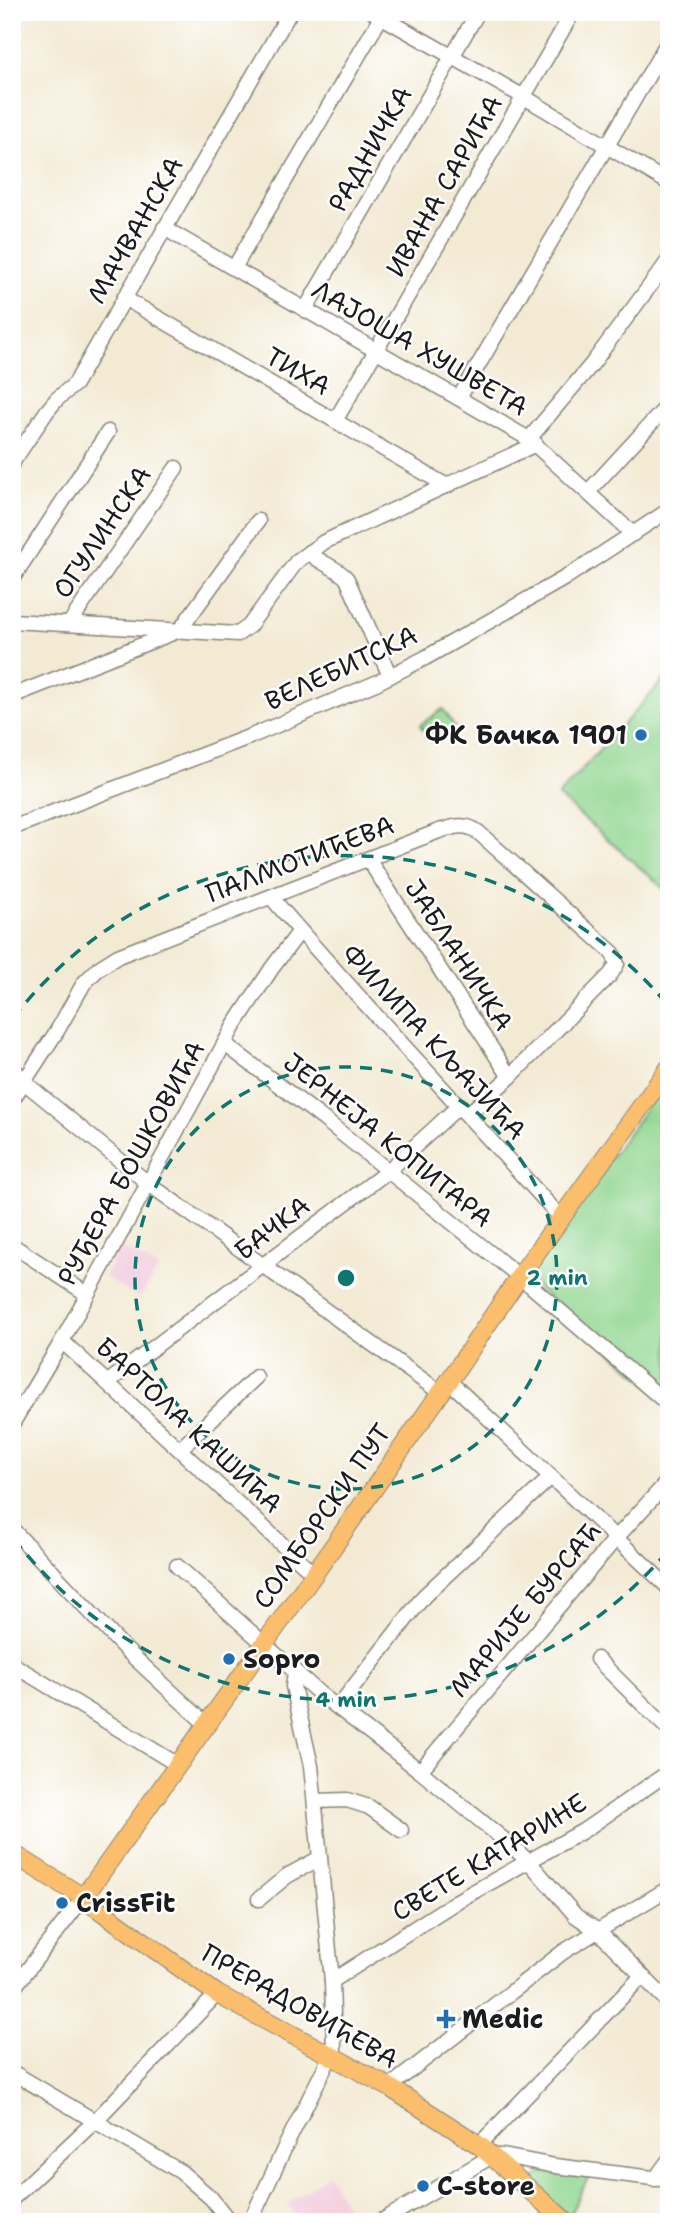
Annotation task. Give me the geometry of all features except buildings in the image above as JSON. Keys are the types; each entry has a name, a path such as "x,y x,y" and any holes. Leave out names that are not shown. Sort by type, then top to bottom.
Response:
{"main road":[{"name":"СОМБОРСКИ ПУТ","path":"83,1898 669,1068"},
{"name":"ПРЕРАДОВИЋЕВА","path":"12,1853 83,1898 217,1994 389,2087 485,2150 562,2219"}],"street":[{"name":"МАЧВАНСКА","path":"12,463 47,411 75,384 290,12"},
{"name":"РАДНИЧКА","path":"305,310 478,12"},
{"name":"ИВАНА САРИЋА","path":"335,421 573,12"},
{"path":"234,268 380,14 669,183"},
{"path":"459,398 669,40"},
{"name":"ЛАЈОША ХУШВЕТА","path":"164,228 533,442 633,534"},
{"path":"12,621 180,629 231,635 244,631 297,561 309,552 533,442 669,260"},
{"name":"ТИХА","path":"124,298 447,486"},
{"path":"588,492 669,404"},
{"path":"12,579 108,432"},
{"name":"ОГУЛИНСКА","path":"69,624 176,468"},
{"name":"ВЕЛЕБИТСКА","path":"12,828 265,730 390,676 565,578 669,510"},
{"path":"12,696 180,629 258,521"},
{"path":"309,552 338,570 347,579 390,676"},
{"path":"143,628 147,635 144,644"},
{"name":"ПАЛМОТИЋЕВА","path":"12,1100 84,984 99,968 118,956 439,831 463,825 471,827 613,954 617,964 611,974"},
{"name":"ЈАБЛАНИЧКА","path":"368,859 510,1077"},
{"name":"ФИЛИПА КЉАЈИЋА","path":"271,897 381,1023 464,1109 562,1219"},
{"name":"РУЂЕРА БОШКОВИЋА","path":"12,1424 62,1341 249,1001 300,931"},
{"name":"БАЧКА","path":"108,1382 388,1171 464,1109 510,1077 611,974"},
{"name":"ЈЕРНЕЈА КОПИТАРА","path":"225,1044 274,1080 519,1277 669,1405"},
{"path":"12,1066 23,1082 149,1185 263,1266 445,1387 551,1477 669,1588"},
{"path":"12,1245 87,1294"},
{"name":"БАРТОЛА КАШИЋА","path":"62,1341 314,1574"},
{"path":"180,1449 256,1377"},
{"path":"338,1707 424,1597 551,1477"},
{"name":"МАРИЈЕ БУРСАЋ","path":"420,1771 617,1537 669,1480"},
{"path":"12,1529 125,1650 207,1725"},
{"path":"177,1566 295,1672 528,1860 576,1916 598,1931 669,2003"},
{"path":"597,1659 669,1730"},
{"path":"12,1664 178,1765"},
{"path":"250,2222 334,2049 332,1981 312,1766 293,1686 295,1672"},
{"name":"СВЕТЕ КАТАРИНЕ","path":"332,1981 457,1901 583,1831 668,1773"},
{"path":"315,1801 347,1800 369,1807 401,1830"},
{"path":"259,1899 287,1876 320,1858"},
{"path":"389,2087 564,1952 665,1895"},
{"name":"СОМБОРСКИ ПУТ","path":"12,1990 83,1898"},
{"path":"380,2222 485,2150 642,1976"},
{"path":"12,2199 95,2121 217,1994"},
{"path":"12,2072 181,2172 211,2198 230,2222"},
{"path":"485,2150 555,2166 662,2179 669,2160"}],"shaded area":[{"path":"121,1247 159,1268 139,1299 104,1276"},
{"path":"329,2174 350,2215 340,2222 299,2222 287,2204"}],"green space":[{"name":"ФК Бачка 1901","path":"669,674 669,893 558,796"},
{"path":"443,709 455,727 432,742 420,725"},
{"path":"669,1076 669,1402 525,1277"},
{"path":"545,2172 589,2176 569,2216 534,2183 537,2176"}],"place":[{"name":"ФК Бачка 1901","path":"641,735"},
{"name":"Sopro","path":"229,1659"},
{"name":"CrissFit","path":"62,1903"},
{"name":"Medic","path":"446,2019"},
{"name":"C-store","path":"423,2186"}]}
